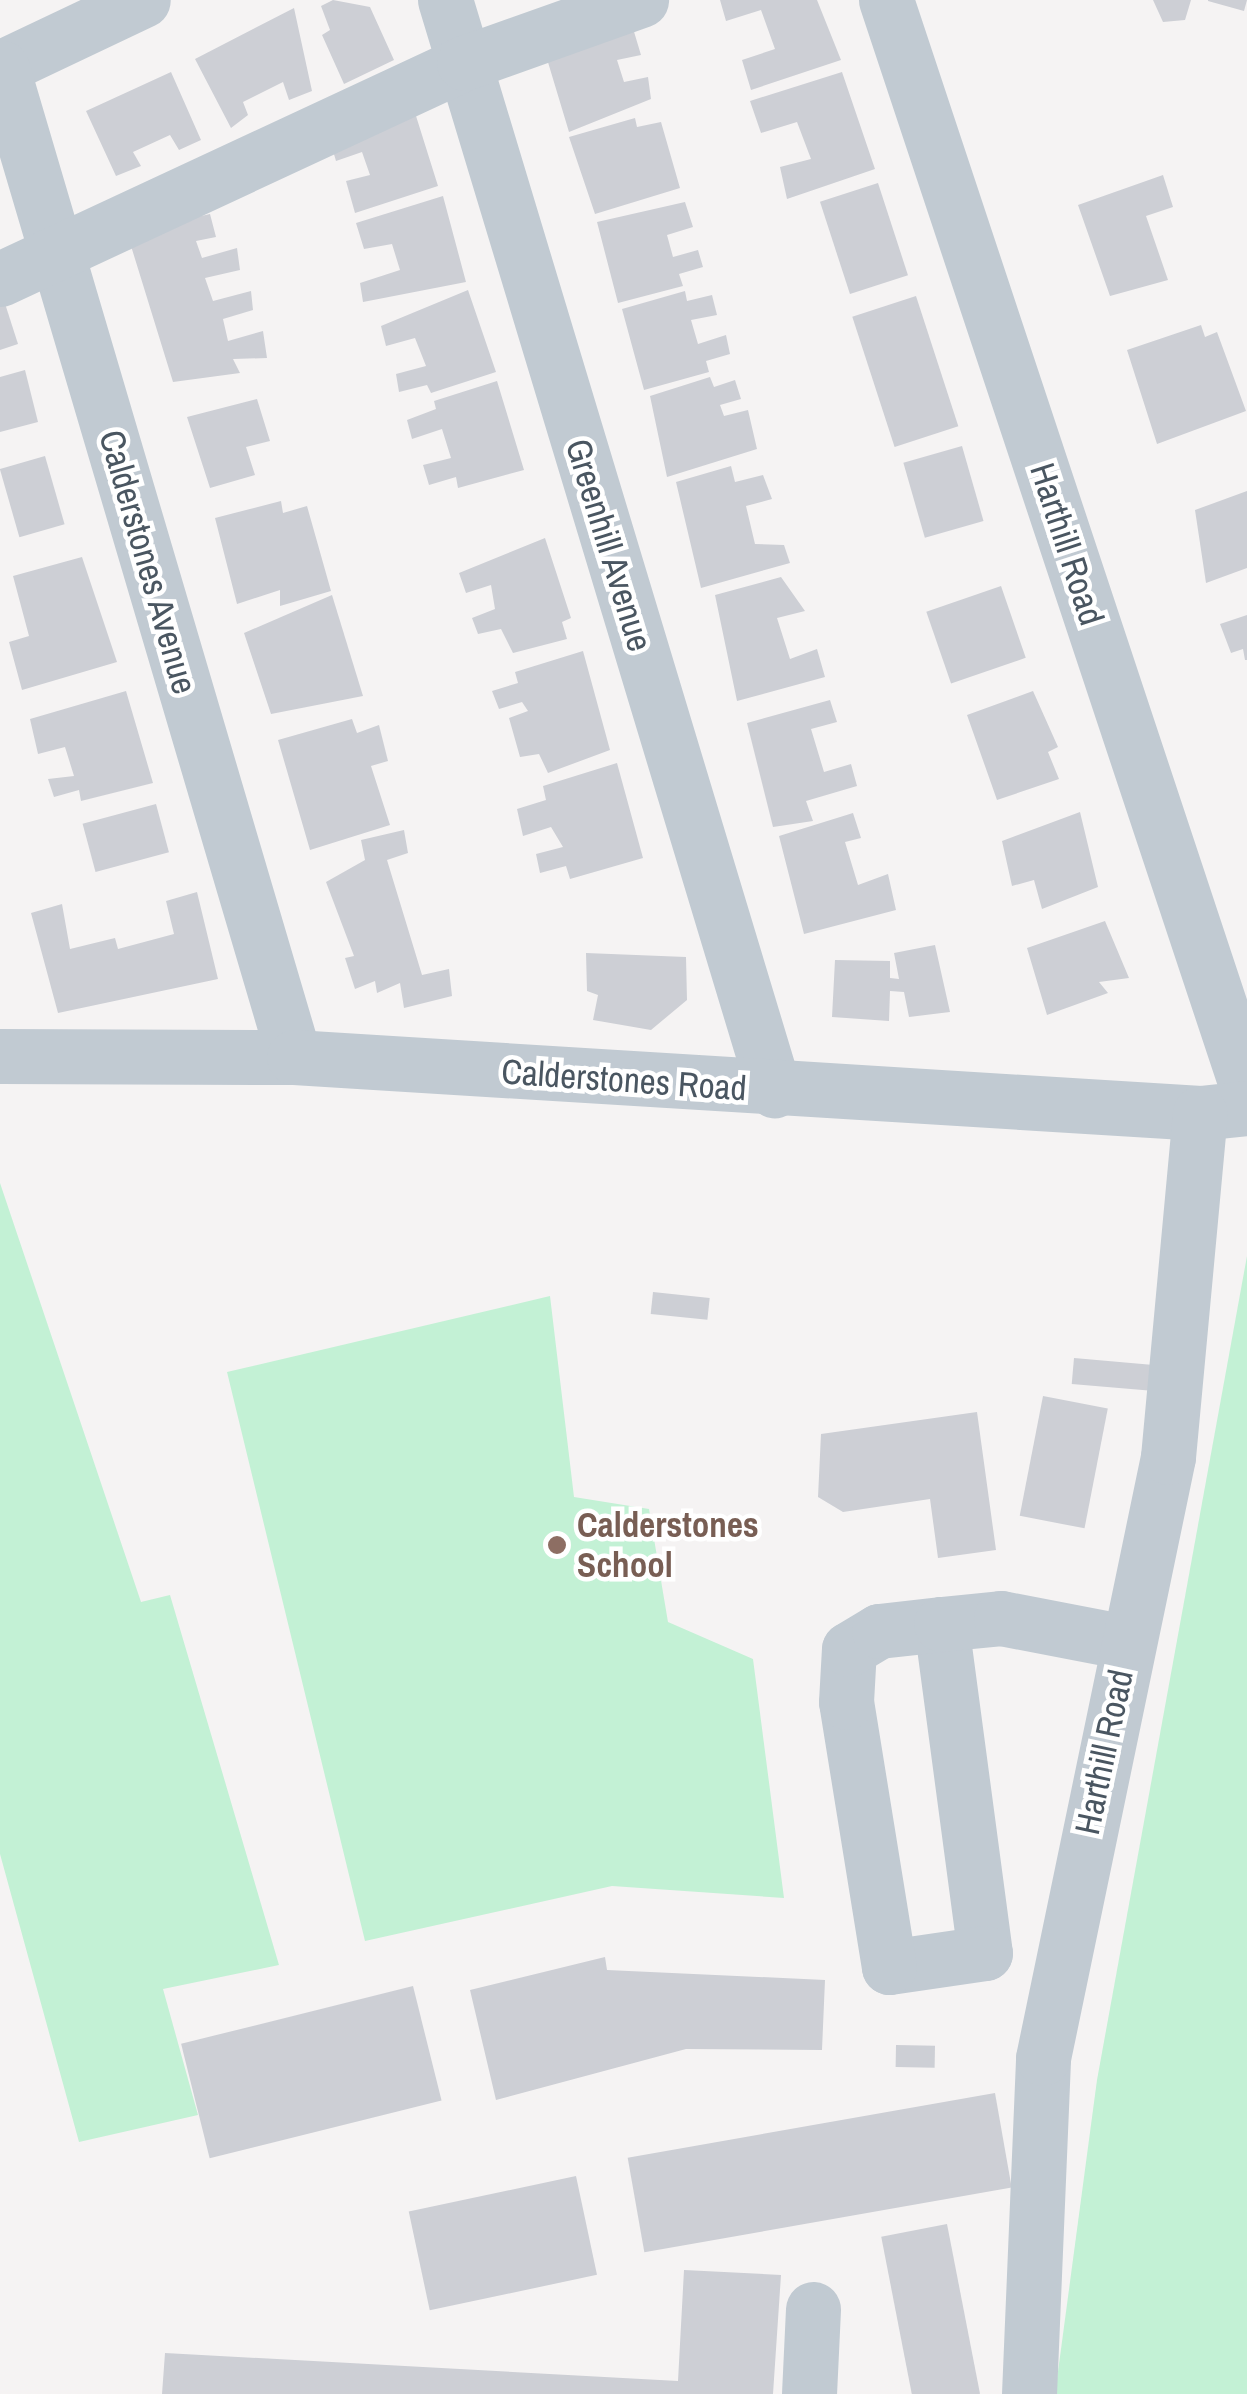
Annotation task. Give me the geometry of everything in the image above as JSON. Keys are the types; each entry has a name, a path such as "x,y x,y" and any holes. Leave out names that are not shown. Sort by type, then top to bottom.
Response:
{"street":[{"path":"1,68 143,0"},
{"name":"Greenhill Avenue","path":"445,0 774,1090"},
{"path":"0,279 464,63 642,0"},
{"name":"Harthill Road","path":"886,0 1231,1103 1168,1457 1126,1642 1044,2058 1029,2394"},
{"name":"Calderstones Avenue","path":"1,68 294,1057"},
{"name":"Calderstones Road","path":"0,1056 294,1057 774,1090 1231,1103"},
{"path":"941,1624 985,1953 889,1967 846,1702 849,1649 879,1631 941,1624 1001,1618 1126,1642"},
{"path":"810,2394 813,2309"}],"green space":[{"path":"0,1183 141,1602 170,1595 279,1965 163,1989 198,2115 79,2142 0,1854"},
{"path":"1247,1256 1247,2394 1055,2394 1097,2080"},
{"path":"550,1296 574,1497 649,1509 668,1622 753,1659 784,1898 612,1886 365,1941 227,1372"}],"building":[{"path":"333,0 370,7 394,60 344,84 322,35 330,30 321,6"},
{"path":"720,0 817,0 841,60 751,90 742,60 775,49 761,10 726,21"},
{"path":"1153,0 1191,0 1185,20 1163,22"},
{"path":"1208,0 1247,0 1244,11 1208,1"},
{"path":"294,8 312,91 289,100 283,82 243,102 248,115 231,128 195,59"},
{"path":"632,25 641,55 617,60 624,82 648,77 651,99 569,132 544,49"},
{"path":"171,72 201,140 179,150 170,135 133,152 141,166 116,176 86,111"},
{"path":"842,72 875,169 787,199 780,167 811,159 797,122 761,133 750,101"},
{"path":"411,100 438,186 355,213 346,181 370,175 362,152 336,161 331,144"},
{"path":"635,118 637,127 661,122 680,188 595,214 569,137"},
{"path":"1163,175 1173,207 1146,216 1168,280 1110,296 1078,205"},
{"path":"878,183 908,275 850,294 820,202"},
{"path":"443,196 466,282 363,302 360,283 400,270 392,244 364,249 356,223"},
{"path":"685,202 693,227 667,235 673,257 698,250 703,267 679,274 683,286 618,303 597,222"},
{"path":"210,214 216,237 196,241 202,258 237,248 240,270 205,278 213,301 251,291 253,310 223,319 228,341 263,331 267,358 233,359 240,373 173,382 127,233"},
{"path":"0,288 18,344 0,350"},
{"path":"468,290 496,372 431,393 427,385 399,392 396,374 426,366 415,338 386,346 381,326"},
{"path":"685,291 687,301 712,295 717,315 691,320 698,344 726,335 730,354 706,361 709,372 644,390 622,309"},
{"path":"916,296 958,426 895,447 852,317"},
{"path":"1201,325 1205,337 1217,332 1246,411 1157,444 1127,350"},
{"path":"25,370 38,422 0,432 0,377"},
{"path":"710,377 714,387 735,380 741,399 720,405 724,416 748,410 757,449 667,477 650,396"},
{"path":"497,381 524,470 458,488 456,477 429,485 423,465 451,458 442,429 412,439 407,420 436,409 434,401"},
{"path":"257,399 270,441 246,447 255,475 210,488 187,417"},
{"path":"962,446 983,521 925,538 903,463"},
{"path":"45,456 65,524 19,537 0,469"},
{"path":"731,466 735,482 763,475 772,499 746,506 755,544 784,545 790,563 701,588 676,482"},
{"path":"1247,491 1247,568 1206,583 1195,510"},
{"path":"281,501 283,513 307,506 331,591 280,606 280,590 237,604 215,518"},
{"path":"545,538 571,618 562,622 567,639 513,653 501,629 478,634 472,618 495,609 491,585 466,593 459,573"},
{"path":"82,557 117,662 22,690 9,642 29,636 13,576"},
{"path":"781,577 805,611 777,618 790,659 817,649 825,677 737,701 715,595"},
{"path":"1001,586 1026,658 951,684 926,612"},
{"path":"332,595 363,696 271,714 244,633"},
{"path":"1247,615 1245,660 1243,649 1231,653 1220,624"},
{"path":"583,651 610,750 548,773 539,754 520,757 509,718 528,711 522,702 499,709 492,691 518,683 515,672"},
{"path":"126,691 153,783 81,801 79,790 54,797 48,779 74,776 65,747 38,754 30,719"},
{"path":"1033,691 1058,747 1048,752 1059,779 997,800 967,715"},
{"path":"830,700 837,722 811,729 824,772 851,764 857,786 806,801 813,821 773,827 747,723"},
{"path":"352,719 357,733 379,725 388,761 371,766 390,825 310,850 278,740"},
{"path":"617,763 643,858 570,879 566,866 540,873 536,854 563,847 551,827 523,836 517,809 546,800 543,786"},
{"path":"156,804 169,852 96,872 83,824"},
{"path":"1080,812 1098,887 1042,909 1034,880 1012,886 1002,841"},
{"path":"853,813 861,838 845,842 858,885 888,874 896,910 804,934 779,836"},
{"path":"404,830 408,853 387,860 422,975 449,969 452,996 404,1008 400,983 377,993 375,981 355,989 345,958 354,956 326,882 365,860 361,840"},
{"path":"197,892 218,979 58,1013 31,913 62,904 70,949 115,938 118,949 174,934 166,901"},
{"path":"1105,921 1129,978 1099,982 1108,993 1047,1015 1027,948"},
{"path":"935,945 950,1012 909,1017 904,992 890,991 889,1021 832,1017 835,960 890,961 890,978 899,979 894,953"},
{"path":"586,953 686,957 687,1000 651,1030 593,1020 598,995 587,991"},
{"path":"653,1292 710,1298 707,1320 651,1314"},
{"path":"1074,1358 1151,1365 1148,1391 1072,1384"},
{"path":"1043,1396 1108,1409 1085,1528 1020,1516"},
{"path":"977,1412 996,1550 938,1558 930,1499 843,1512 818,1497 821,1434"},
{"path":"605,1957 607,1970 825,1980 822,2050 686,2049 496,2100 470,1990"},
{"path":"413,1986 442,2100 210,2158 181,2044"},
{"path":"896,2045 935,2046 935,2068 896,2067"},
{"path":"995,2093 1012,2188 644,2252 628,2158"},
{"path":"576,2176 597,2275 430,2310 409,2212"},
{"path":"947,2224 980,2394 912,2394 881,2237"},
{"path":"684,2270 781,2275 773,2394 162,2394 165,2353 678,2381"}],"place":[{"name":"Calderstones School","path":"557,1545"}]}
